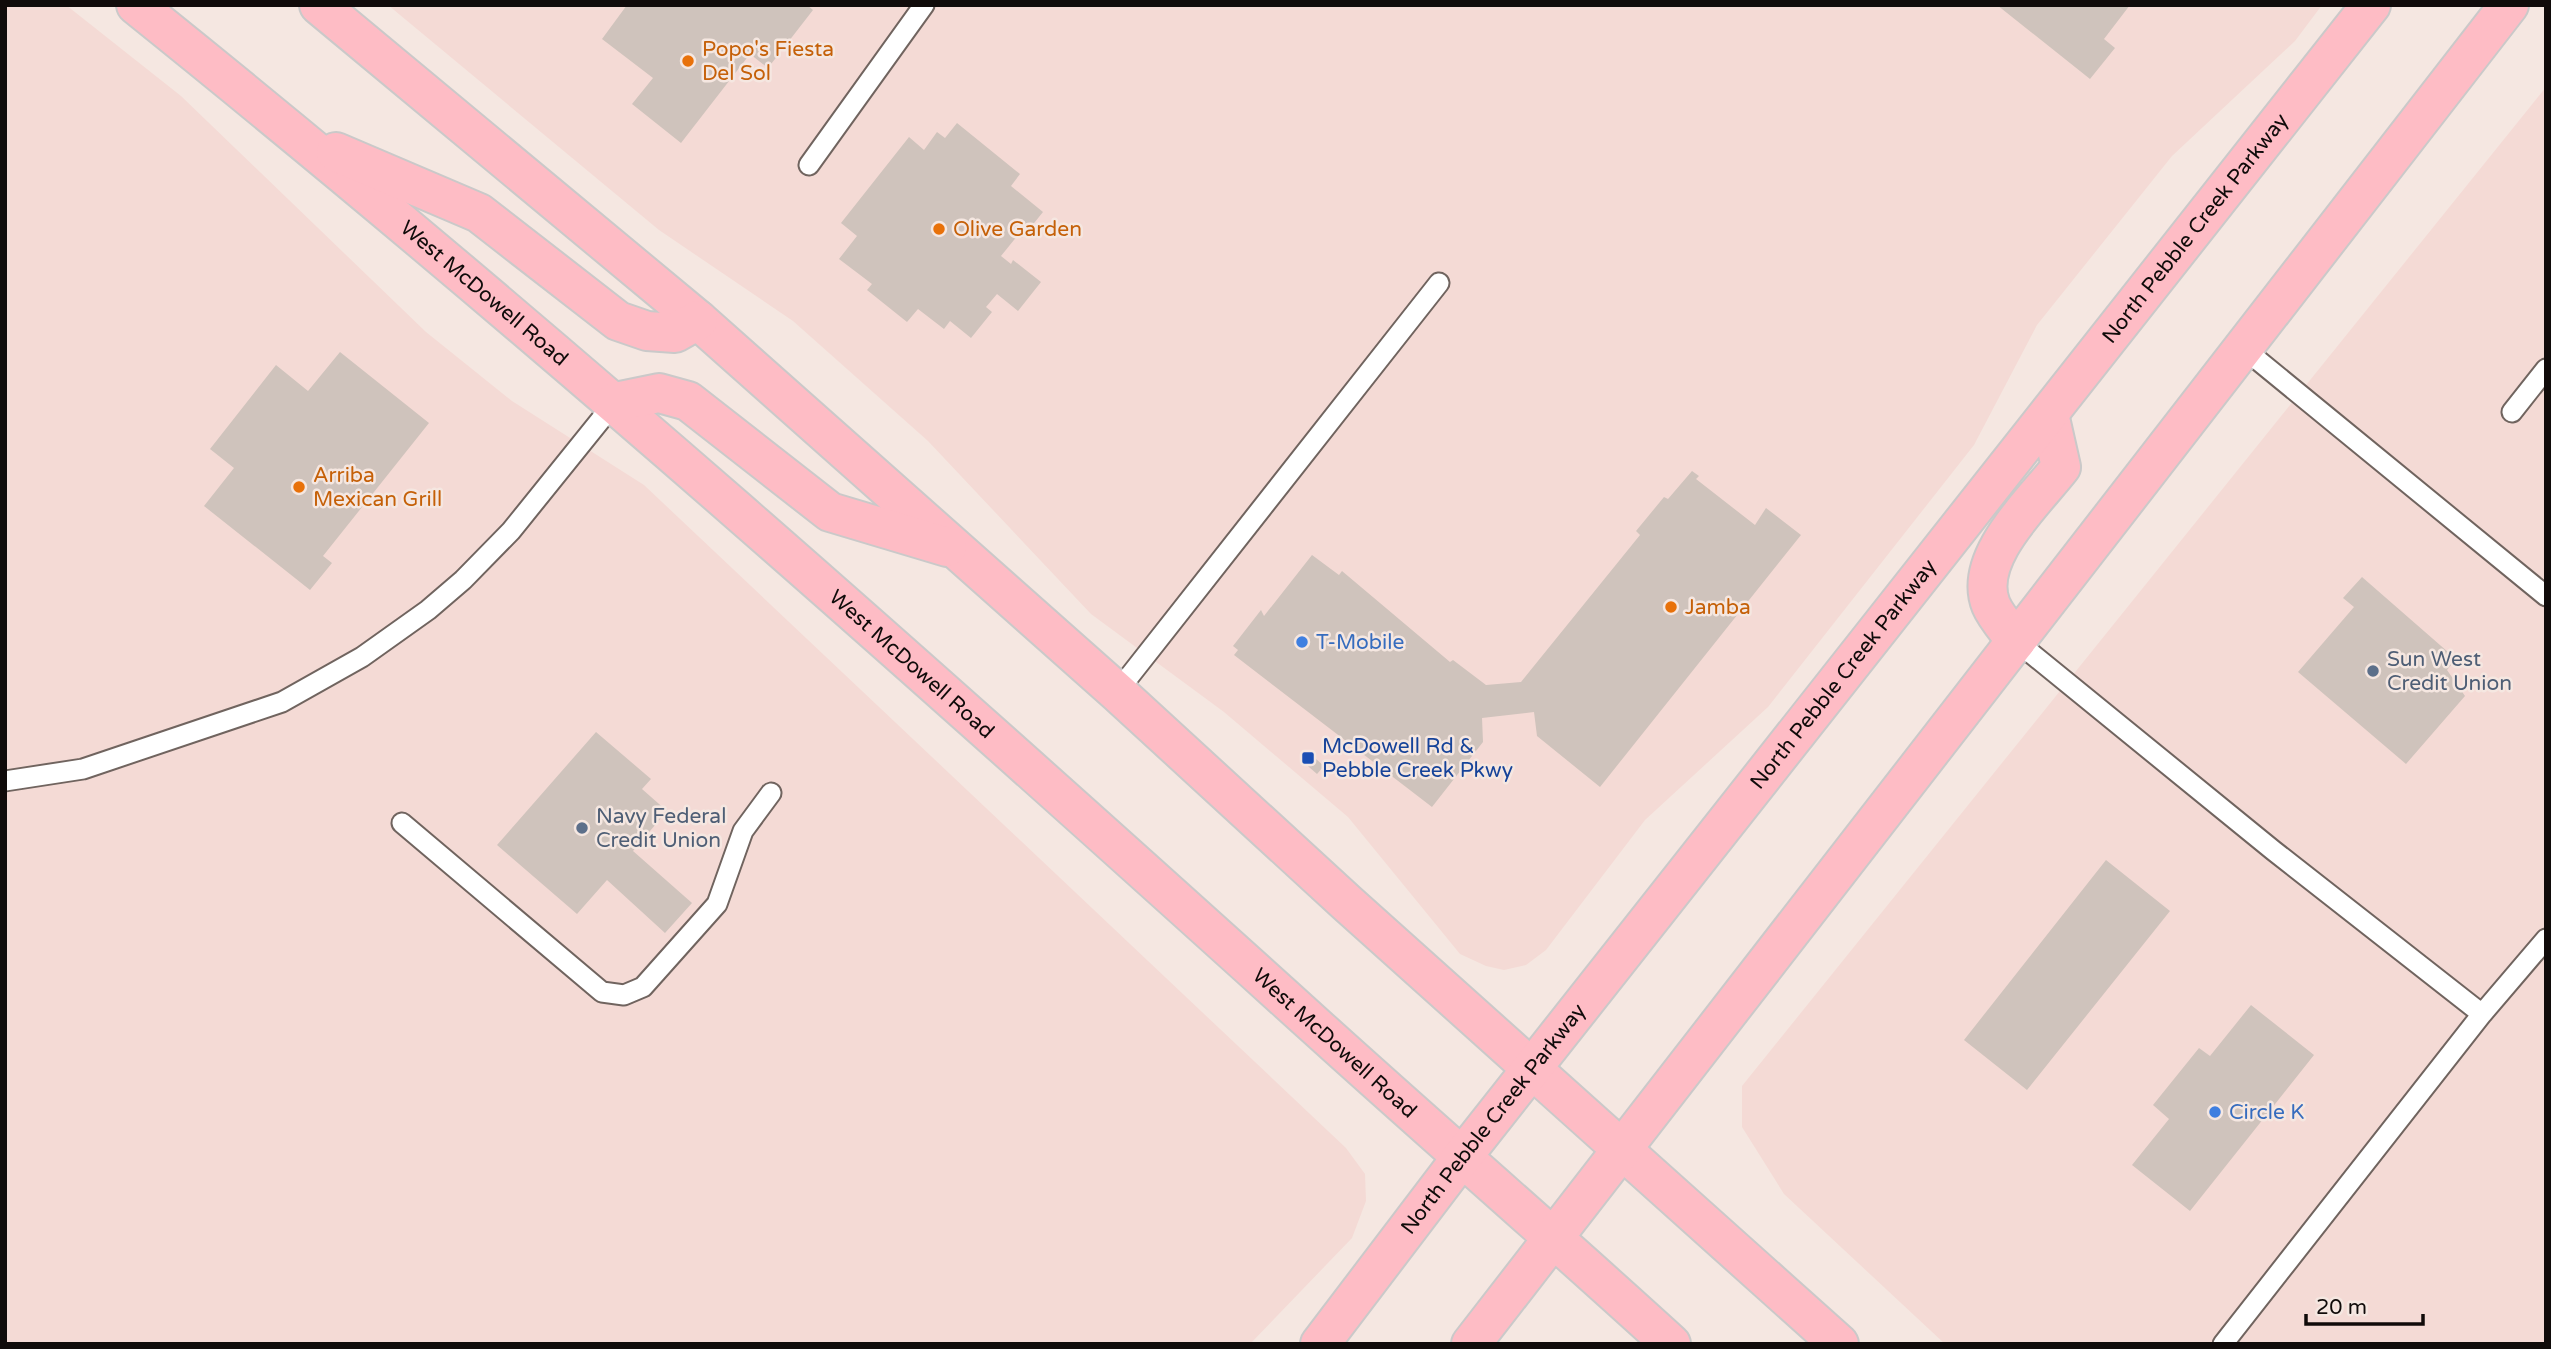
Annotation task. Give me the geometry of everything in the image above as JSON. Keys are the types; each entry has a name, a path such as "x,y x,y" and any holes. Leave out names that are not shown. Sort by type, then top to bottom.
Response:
{"main road":[{"name":"West McDowell Road","path":"136,5 302,138 615,402 1037,774 1671,1344"},
{"path":"319,5 698,320 1117,692 1532,1071 1839,1344"},
{"name":"North Pebble Creek Parkway","path":"1320,1344 1462,1157 2371,5"},
{"path":"1471,1344 2509,5"},
{"path":"302,138 479,213 618,321 647,331 676,332 698,320"},
{"path":"615,402 659,393 688,401 830,512 959,551"},
{"path":"2016,640 1991,606 1985,579 1994,554 2061,467 2049,414"}],"lane":[{"path":"809,165 924,5"},
{"path":"1117,692 1439,283"},
{"path":"2243,348 2546,596"},
{"path":"2512,412 2546,369"},
{"path":"5,781 83,769 282,702 362,657 428,610 463,580 511,531 615,402"},
{"path":"2016,640 2274,851 2482,1014"},
{"path":"402,823 602,992 624,995 643,987 717,904 743,831 771,793"},
{"path":"2223,1344 2482,1014 2546,939"}],"shaded area":[{"path":"5,5 66,5 181,96 426,332 512,401 644,485 1346,1148 1365,1174 1366,1201 1352,1238 1250,1344 5,1344"},
{"path":"388,5 2322,5 2295,41 2172,156 2037,325 1974,445 1768,707 1645,820 1546,950 1526,965 1504,970 1486,966 1460,954 1348,817 1224,712 1091,614 928,441 793,321 659,230"},
{"path":"2546,87 2546,1344 1945,1344 1784,1194 1742,1127 1742,1086"}],"building":[{"name":"Popo's Fiesta Del Sol","path":"627,5 807,5 813,10 768,68 750,54 681,143 632,104 653,78 602,39"},
{"path":"1997,5 2130,5 2104,39 2115,48 2090,79"},
{"name":"Olive Garden","path":"957,123 1020,174 1011,186 1043,212 1022,238 1018,235 1001,256 1011,264 1013,260 1041,282 1018,311 997,294 986,307 992,312 971,338 950,321 944,329 918,309 907,322 867,290 872,284 839,259 857,236 841,223 909,137 924,150 937,132 945,138"},
{"name":"Arriba Mexican Grill","path":"340,352 429,423 323,556 332,563 310,590 204,506 234,468 210,449 276,365 308,391"},
{"path":"1692,471 1699,476 1696,479 1755,525 1766,508 1801,535 1600,787 1537,736 1534,712 1482,718 1483,742 1432,807 1234,655 1238,650 1233,646 1261,610 1264,616 1312,555 1339,575 1342,571 1450,662 1453,660 1486,685 1521,682 1640,535 1636,531 1664,497 1668,499"},
{"name":"Sun West Credit Union","path":"2362,577 2456,659 2447,670 2465,696 2406,764 2298,672 2354,607 2343,598"},
{"name":"Navy Federal Credit Union","path":"596,732 651,779 642,789 667,811 633,851 692,903 665,933 607,880 577,914 497,845"},
{"path":"1308,752 1324,766 1317,774 1301,760"},
{"path":"2106,860 2170,911 2027,1090 1964,1040"},
{"name":"Circle K","path":"2251,1005 2314,1055 2190,1211 2132,1165 2169,1119 2153,1105 2199,1048 2210,1056"}],"place":[{"name":"Popo's Fiesta Del Sol","path":"688,61"},
{"name":"Olive Garden","path":"939,229"},
{"name":"Arriba Mexican Grill","path":"299,487"},
{"name":"Jamba","path":"1671,607"},
{"name":"T-Mobile","path":"1302,642"},
{"name":"Sun West Credit Union","path":"2373,671"},
{"name":"McDowell Rd & Pebble Creek Pkwy","path":"1308,758"},
{"name":"Navy Federal Credit Union","path":"582,828"},
{"name":"Circle K","path":"2215,1112"}]}
